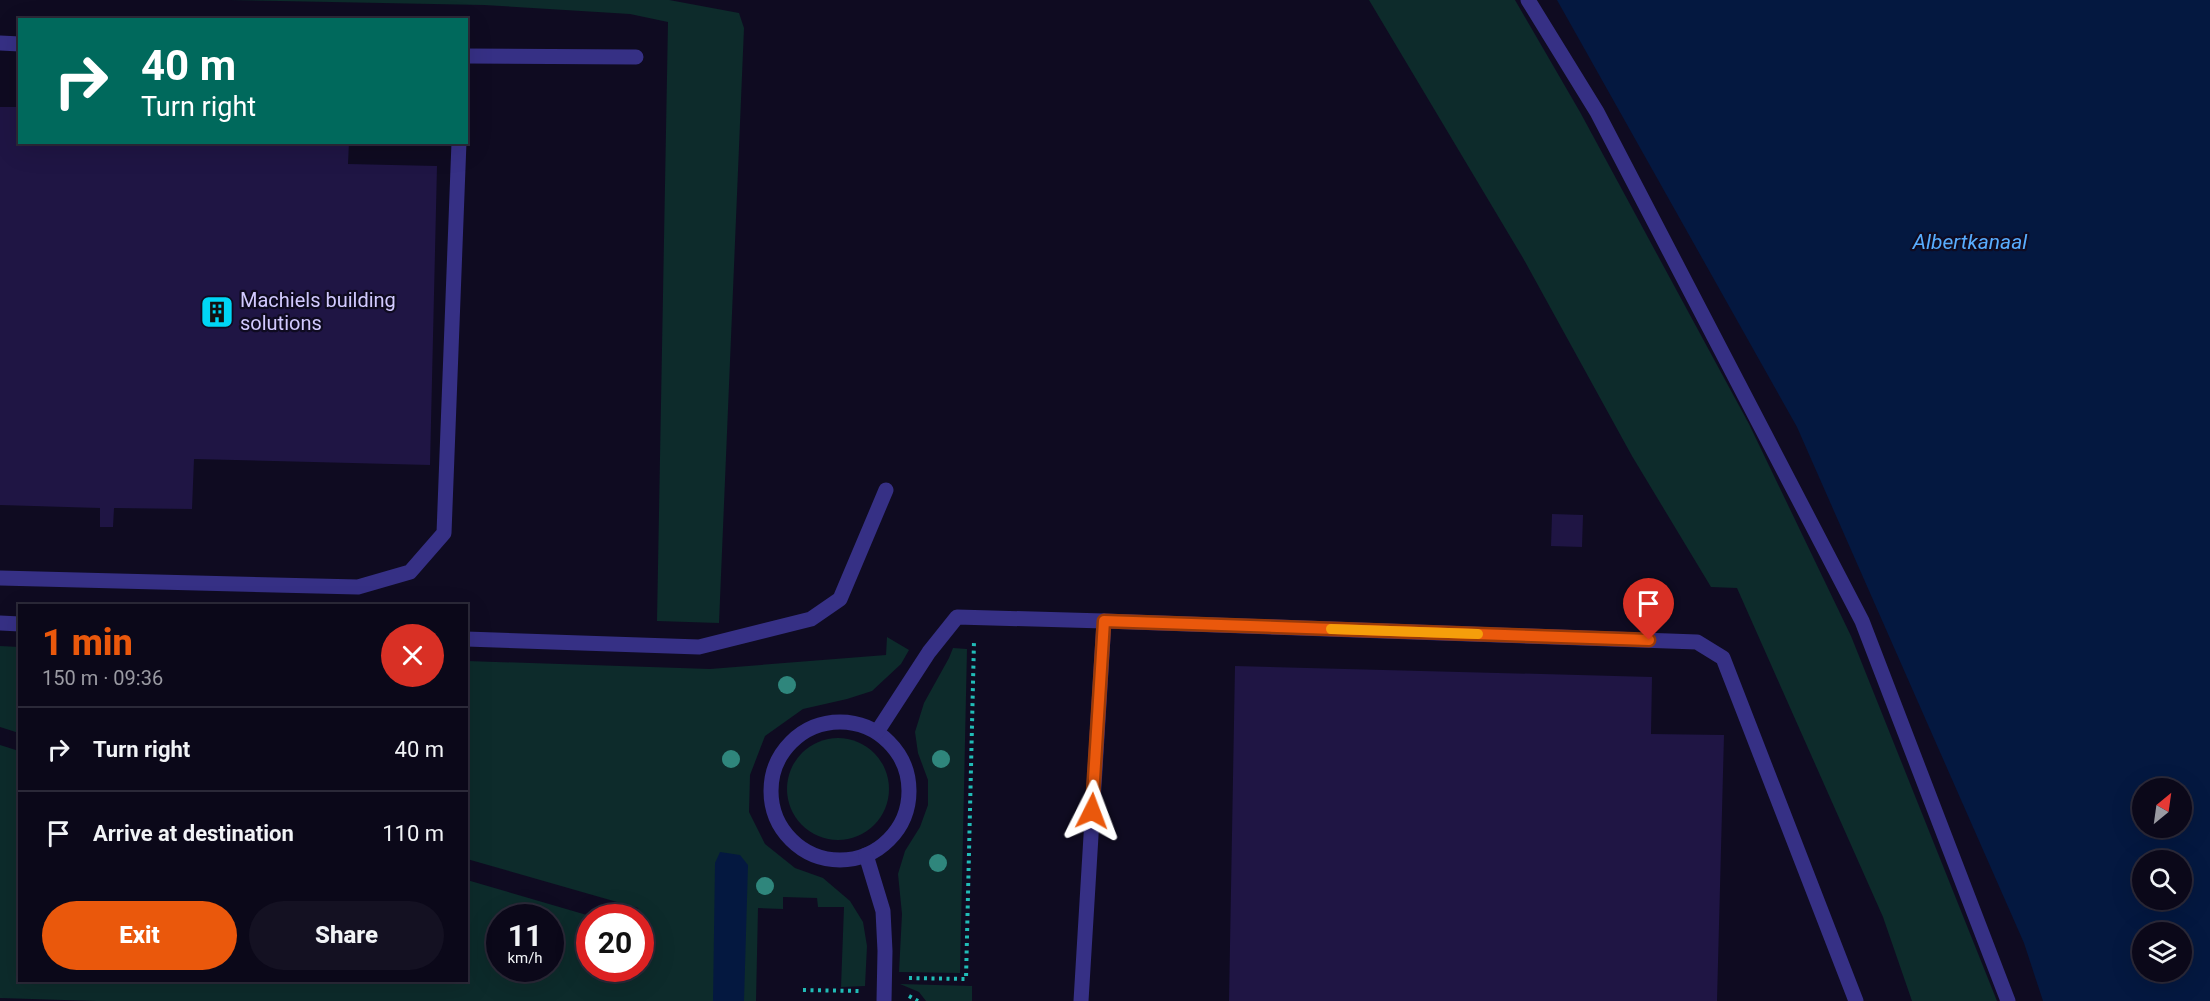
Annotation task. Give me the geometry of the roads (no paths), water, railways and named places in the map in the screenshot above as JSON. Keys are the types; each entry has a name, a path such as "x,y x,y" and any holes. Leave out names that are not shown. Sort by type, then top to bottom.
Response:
{"street":[{"path":"1528,0 1597,112 1862,621 2008,1001"},
{"path":"0,43 18,44"},
{"path":"468,56 636,57"},
{"path":"0,578 358,587 410,572 444,533 459,144"},
{"path":"468,639 699,647 811,620 840,599 886,490"},
{"path":"877,732 929,652 957,617 1697,642 1723,658 1856,1001"},
{"path":"1081,1001 1104,621"},
{"path":"0,623 18,624"},
{"path":"838,721 858,724 877,732 892,744 902,760 908,778 909,797 905,816 896,833 882,846 866,855 846,860 826,859 807,852 790,840 778,824 771,805 770,784 775,765 785,747 800,733 818,724 838,721"},
{"path":"866,855 883,910 884,1001"}],"water":[{"name":"Albertkanaal","path":"1557,0 2210,0 2210,1001 2043,1001 2024,943 1797,427"},
{"path":"720,852 740,855 748,865 744,1001 713,1001 715,863"}],"place":[{"name":"Machiels building solutions","path":"217,312"}]}
